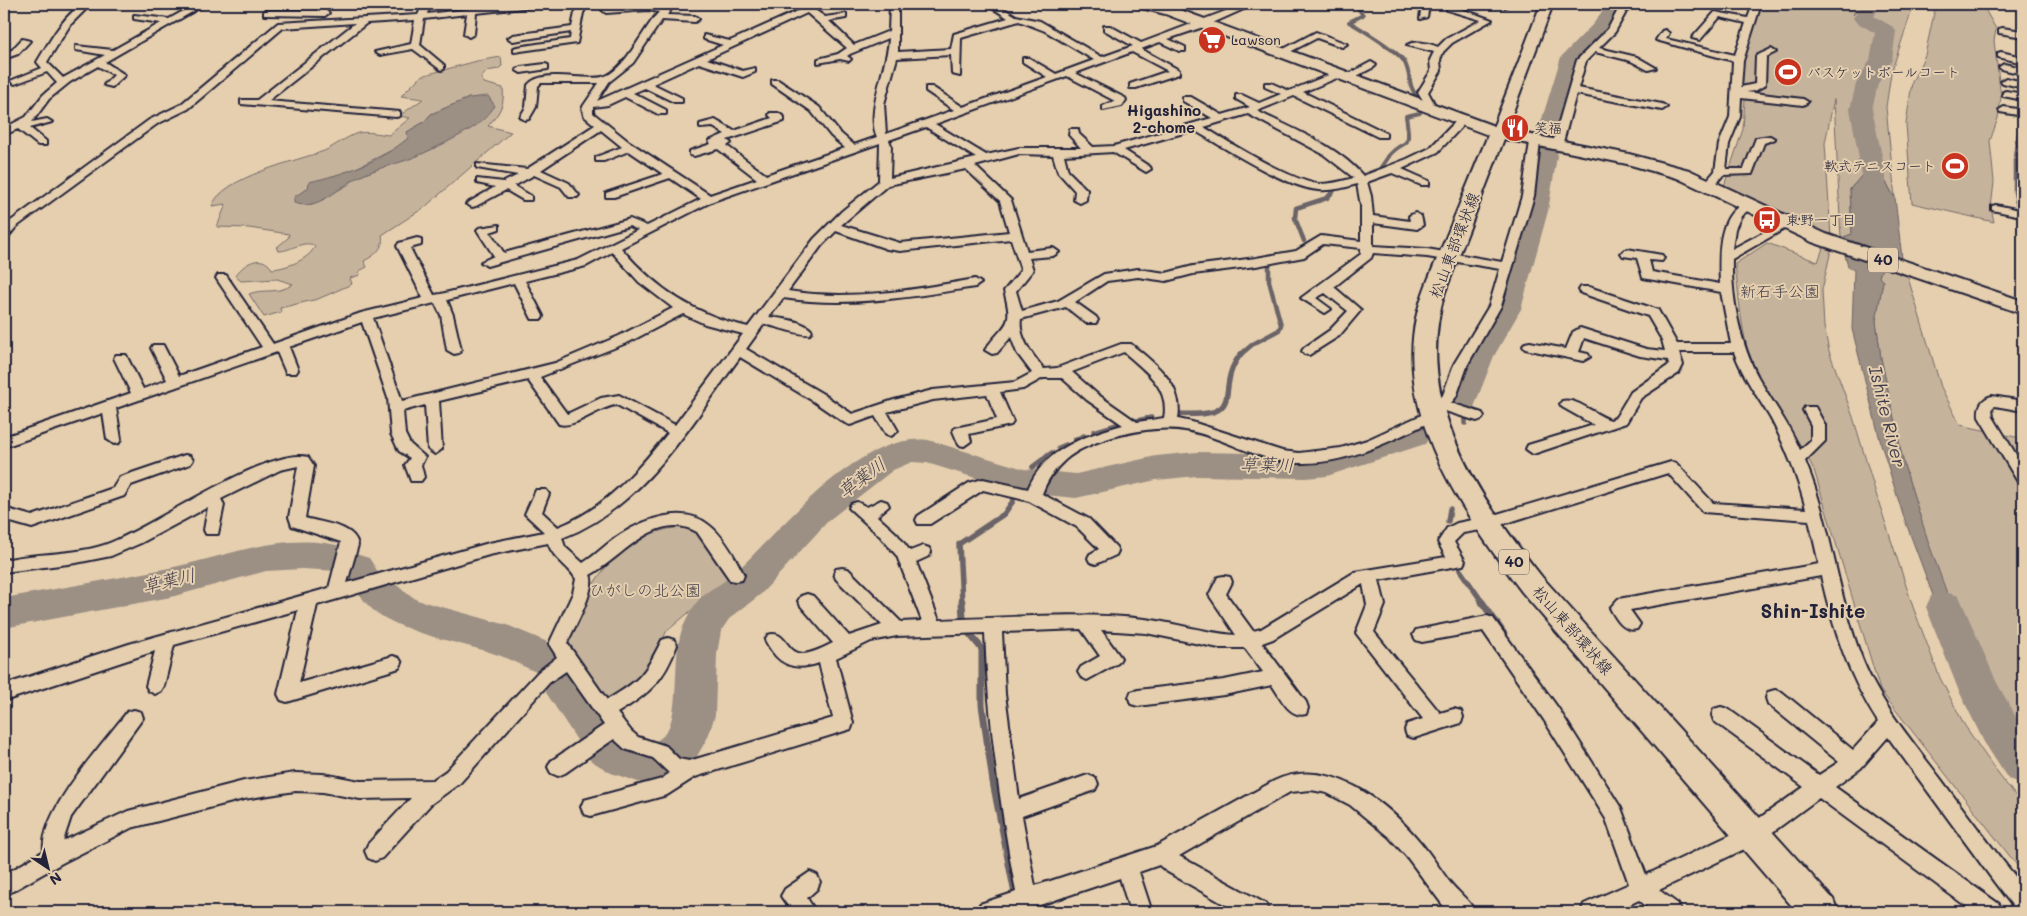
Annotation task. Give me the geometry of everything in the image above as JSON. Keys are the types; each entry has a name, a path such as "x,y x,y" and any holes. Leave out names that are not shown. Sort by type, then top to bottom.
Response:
{"main road":[{"name":"40","path":"1143,4 1203,24 1498,133 1715,179 1749,206 1829,242 2023,308"},
{"name":"松山東部環状線","path":"1498,133 1448,258 1427,317 1424,343 1426,389 1438,410 1445,450 1462,483 1514,563 1820,912"}],"street":[{"path":"62,83 46,69 42,62 55,42 60,29 74,13 87,4"},
{"path":"20,126 30,119 46,97 62,83 202,4"},
{"path":"4,234 12,224 153,122 184,107 281,25 314,23 419,8 472,12 532,4"},
{"path":"517,50 574,41 579,13 584,4"},
{"path":"884,182 886,145 880,132 879,104 892,55 894,4"},
{"path":"990,4 1015,19"},
{"path":"4,442 366,316 434,298 582,264 709,199 884,139 1203,24 1251,4"},
{"path":"1407,4 1426,8 1423,17"},
{"path":"1498,133 1547,4"},
{"path":"1557,146 1582,60 1612,30 1622,10 1632,4"},
{"path":"1754,4 1738,59 1735,117 1724,144 1715,179 1748,172 1760,140 1770,139"},
{"path":"592,104 604,103 701,60 808,6 851,47"},
{"path":"606,10 648,7 696,17"},
{"path":"259,103 313,57 367,15 419,8"},
{"path":"415,46 419,8"},
{"path":"1424,106 1428,101 1423,92 1436,71 1435,60 1439,51 1449,41 1488,20 1450,8"},
{"path":"665,10 630,60 606,80 592,104 587,108 588,114 600,126 709,199"},
{"path":"267,13 328,11 314,23"},
{"path":"469,34 472,12"},
{"path":"1697,38 1718,14 1750,21"},
{"path":"824,20 843,16"},
{"path":"137,17 170,22"},
{"path":"957,74 955,52 957,36 1015,19 1025,19 1101,60"},
{"path":"1107,28 1176,72 1133,86"},
{"path":"513,38 576,29"},
{"path":"2002,30 2023,34"},
{"path":"821,61 843,58 851,47 880,40 893,33"},
{"path":"1665,33 1661,40 1676,48 1738,59"},
{"path":"1281,53 1316,35 1342,44"},
{"path":"706,37 733,45"},
{"path":"1160,39 1182,49"},
{"path":"4,56 15,52 24,41"},
{"path":"1412,45 1429,46 1439,51"},
{"path":"380,52 415,46 442,67"},
{"path":"79,48 114,53"},
{"path":"1592,49 1634,59 1651,68"},
{"path":"892,55 955,52"},
{"path":"1735,92 1752,89 1760,85 1761,56 1771,52"},
{"path":"701,60 743,74 752,70"},
{"path":"1026,60 1054,77"},
{"path":"98,62 120,74 109,85"},
{"path":"2004,68 2020,64"},
{"path":"4,693 166,640 336,594 489,549 552,536 598,513 637,482 678,431 818,242 832,226 884,182 968,165 984,159 1019,151 1058,152 1115,149 1221,120 1370,65"},
{"path":"520,70 540,67 535,76 539,80"},
{"path":"2004,68 2023,77"},
{"path":"2004,68 2023,85"},
{"path":"15,81 46,69"},
{"path":"1070,72 1074,77 1121,100 1118,104 1107,108"},
{"path":"525,117 531,107 533,85 539,80 606,80"},
{"path":"774,83 815,109 835,134 852,149"},
{"path":"645,84 678,100"},
{"path":"1268,85 1293,94 1382,135"},
{"path":"929,89 962,110"},
{"path":"1572,90 1657,104"},
{"path":"1735,92 1803,102"},
{"path":"625,93 662,112"},
{"path":"2006,94 2023,97"},
{"path":"1239,97 1254,109 1336,158 1355,172 1360,179 1366,203 1367,255 1326,287 1307,298 1325,308"},
{"path":"1187,99 1221,120"},
{"path":"245,102 397,114"},
{"path":"2004,110 2022,113"},
{"path":"694,153 719,146 734,137 780,119 774,115"},
{"path":"1196,127 1247,157 1304,183 1328,188 1391,169 1433,151 1463,120"},
{"path":"4,132 20,126 46,122"},
{"path":"704,126 715,123 734,137"},
{"path":"927,123 984,159"},
{"path":"20,126 42,143"},
{"path":"472,204 532,172 600,126"},
{"path":"1074,131 1074,135 1091,151"},
{"path":"1037,487 1061,455 1097,437 1134,427 1170,424 1187,425 1281,456 1299,458 1334,454 1372,444 1438,410 1449,397 1461,364 1495,306 1528,196 1535,142"},
{"path":"719,146 764,179"},
{"path":"600,159 631,147"},
{"path":"1115,149 1146,169"},
{"path":"1058,152 1064,172 1075,181 1081,190 1080,200"},
{"path":"968,165 980,179 1005,200 1026,270 1010,291 1014,321 1024,352 1040,374"},
{"path":"481,166 532,172 564,185 573,195"},
{"path":"1391,169 1425,183"},
{"path":"610,195 673,174"},
{"path":"480,181 507,186 527,198"},
{"path":"1061,186 1075,181"},
{"path":"1749,206 1737,214 1728,239 1724,272 1740,348 1752,378 1778,420 1797,458 1816,515 1827,569 1852,654 1865,684 1888,724 2023,902"},
{"path":"1996,208 2016,212"},
{"path":"1366,219 1417,225 1415,216"},
{"path":"487,262 630,222 649,231"},
{"path":"1726,258 1787,224"},
{"path":"495,226 483,230 521,278 537,316"},
{"path":"832,226 900,247 1016,235"},
{"path":"992,350 1014,321 1067,302 1104,278 1138,273 1166,277 1193,270 1256,262 1300,254 1321,240 1390,252 1410,252 1507,268"},
{"path":"417,242 403,246 412,264 447,315 454,350"},
{"path":"616,248 649,286 682,309 727,327 751,332"},
{"path":"1021,255 1053,252"},
{"path":"1627,253 1658,258"},
{"path":"1642,255 1646,275 1727,289"},
{"path":"412,264 426,259"},
{"path":"222,278 276,347 291,370"},
{"path":"780,294 830,301 891,297 975,283"},
{"path":"1309,351 1326,341 1344,325 1355,310 1326,287"},
{"path":"1533,449 1621,420 1630,402 1642,390 1674,370 1676,365 1673,352 1652,312 1648,309 1585,290"},
{"path":"1067,302 1091,320"},
{"path":"395,408 532,374 624,339 682,309"},
{"path":"366,316 395,398 398,434 404,447 418,457 413,464 416,477"},
{"path":"760,320 792,325 805,331"},
{"path":"1530,346 1577,356 1580,332 1645,353 1740,348"},
{"path":"737,351 749,355 783,378 810,392 850,420 900,403 933,395 1018,386 1040,374 1059,372 1126,347 1147,366 1168,390 1173,401 1170,424"},
{"path":"158,348 175,382"},
{"path":"121,358 139,395"},
{"path":"1059,372 1067,375 1092,397 1122,416 1134,427"},
{"path":"532,374 564,421 606,401 619,400 670,429 678,431"},
{"path":"964,441 960,431 1006,422 991,388"},
{"path":"432,399 435,449"},
{"path":"2023,406 1992,401 1986,407 1986,416 2023,478"},
{"path":"1567,404 1593,419 1610,425"},
{"path":"109,406 114,439"},
{"path":"878,410 891,431"},
{"path":"1438,410 1477,416"},
{"path":"1797,458 1804,456 1818,442 1818,425 1810,410"},
{"path":"4,514 32,522 119,492 125,481 185,460"},
{"path":"4,566 90,556 119,546 212,496 275,466 294,460 303,461 306,466 296,517 298,522 344,534 349,539 336,594"},
{"path":"774,640 786,658 803,661 826,654 844,644 868,635 897,629 1085,622 1146,626 1218,641 1248,640 1267,634 1361,577 1457,561 1446,542 1449,533 1455,528 1487,523 1671,467 1710,508 1816,515"},
{"path":"924,520 974,487 983,484 1037,487 1083,523 1110,551 1096,558"},
{"path":"541,494 533,514 551,528 558,550 581,572 584,579 581,593 558,644 605,711 605,735"},
{"path":"212,496 216,505 212,530"},
{"path":"881,506 862,511 891,537 907,559 928,617 934,628"},
{"path":"581,572 601,560 627,538 660,524 678,520 693,522 704,529 736,575"},
{"path":"907,559 923,552"},
{"path":"1631,624 1619,608 1624,604 1827,569"},
{"path":"842,574 897,629"},
{"path":"1369,576 1378,598 1377,610 1365,633 1446,720 1414,730"},
{"path":"1224,582 1217,595 1299,708"},
{"path":"309,601 287,694 393,663"},
{"path":"807,601 844,644"},
{"path":"1085,622 1112,658 1087,672"},
{"path":"1422,635 1487,623 1551,714 1614,815 1641,889 1670,912"},
{"path":"993,626 996,694 1011,811 1027,897"},
{"path":"154,686 166,640"},
{"path":"605,711 648,682 659,670 668,645"},
{"path":"591,807 667,786 681,768 844,723 826,654"},
{"path":"375,850 424,798 453,777 544,677 568,659"},
{"path":"1138,698 1176,692 1228,688 1275,676"},
{"path":"1775,698 1854,762"},
{"path":"1721,715 1991,912"},
{"path":"54,856 54,835 64,811 134,718"},
{"path":"1592,912 1752,835 1854,762 1888,724"},
{"path":"605,735 659,752 681,768"},
{"path":"558,767 605,735"},
{"path":"4,886 54,856 128,820 244,790 295,782 323,783 360,790 436,789"},
{"path":"988,912 1027,897 1162,854 1189,841 1242,806 1293,782 1319,782 1359,800 1383,818 1408,843 1435,881 1456,906 1464,912"},
{"path":"1011,811 1088,784"},
{"path":"1162,854 1173,864 1258,912"},
{"path":"1127,866 1141,912"},
{"path":"805,912 792,896 810,882"}],"green space":[{"path":"1763,4 1858,4 1853,15 1862,4 1914,4 1891,73 1886,107 1895,198 1874,161 1873,144 1859,159 1859,165 1863,168 1864,173 1850,189 1852,234 1841,238 1834,99 1825,143 1831,237 1724,186 1743,129 1745,98 1741,80 1742,62 1753,23"},
{"path":"1936,4 1982,4 1996,29 1994,41 2001,97 1998,118 1990,141 1994,182 1991,208 1994,222 1912,203 1906,124 1912,82 1925,55"},
{"path":"501,57 502,66 498,69 487,71 481,78 484,83 503,88 503,100 500,109 488,126 511,132 425,207 382,235 380,248 375,254 364,261 367,267 359,271 360,275 350,278 352,284 318,299 280,308 281,312 264,317 249,294 282,289 293,284 277,279 241,281 235,276 243,267 258,261 263,261 272,269 290,265 308,255 315,246 306,244 279,251 276,248 288,238 289,234 249,228 217,227 226,204 212,206 219,196 244,178 324,151 358,133 369,132 389,135 410,118 399,116 423,99 401,96 421,76 477,61","holes":["469,98 456,136 417,156 395,162 357,177 348,185 310,205 334,176 352,170 396,148 409,138 407,132 424,122 431,114"]},
{"name":"新石手公園","path":"1767,243 1818,262 1823,248 1831,250 1822,290 1824,327 1829,351 1853,417 1913,607 1940,678 1965,726 1999,775 2023,805 2023,873 1880,690 1814,470 1760,381 1745,339 1735,264"},
{"path":"1902,258 1941,387 1960,425 2020,438 2023,446 2023,778 2000,746 1944,625 1961,649 1904,465 1881,358 1876,321 1883,281 1879,277 1881,270"},
{"name":"ひがしの北公園","path":"680,527 697,533 730,582 701,602 666,632 652,667 632,686 607,700 563,641 594,583 620,552 637,541 657,532"}],"water":[{"path":"488,96 495,106 487,116 476,125 442,145 366,174 351,181 320,201 303,205 294,203 294,197 308,188 309,182 348,171 386,154 408,138 407,132 424,122 431,114 469,98"},
{"path":"1866,138 1873,144 1874,161 1882,167 1881,175 1895,198 1902,258 1881,270 1879,277 1883,281 1876,321 1881,358 1904,465 1929,544 1959,626 1961,650 1944,625 1903,515 1881,444 1852,329 1854,270 1848,267 1841,238 1852,234 1850,189 1864,173 1863,168 1859,165"}],"waterway":[{"path":"1355,4 1363,15 1349,22 1380,41 1402,59 1407,68 1411,86 1419,99"},
{"name":"草葉川","path":"1549,135 1572,57 1601,27 1617,4"},
{"name":"Ishite River","path":"1872,4 1863,18 1886,31 1881,60 1867,84 1861,109 1874,175 1873,185"},
{"path":"1389,156 1406,143 1408,136 1406,116 1420,113"},
{"path":"2018,136 2022,127"},
{"path":"2015,156 2017,140"},
{"name":"草葉川","path":"1461,405 1479,356 1506,309 1535,211 1546,150"},
{"path":"1364,175 1380,169 1389,156"},
{"path":"2015,160 2015,192 2019,213"},
{"path":"1304,241 1295,218 1296,208 1327,198 1337,187"},
{"path":"2021,217 2023,223"},
{"path":"1241,354 1253,344 1279,330 1281,325 1269,281 1269,264 1275,261"},
{"path":"1179,414 1201,414 1215,411 1223,406 1233,367 1241,354"},
{"path":"1137,421 1151,418"},
{"path":"1094,432 1120,424"},
{"path":"1075,440 1084,436"},
{"name":"草葉川","path":"559,679 605,747 626,759 650,766 678,750 687,737 694,715 697,654 702,628 715,608 748,584 816,511 881,462 912,450 928,452 1024,481 1076,486 1156,468 1197,464 1232,463 1306,466 1327,464 1381,448 1413,436"},
{"path":"1059,448 1066,445"},
{"path":"1033,467 1052,453"},
{"name":"草葉川","path":"1019,486 1027,476"},
{"path":"962,603 959,544 1004,514 1013,501"},
{"path":"1448,521 1450,509"},
{"name":"草葉川","path":"4,613 171,582 266,557 302,555 335,558"},
{"name":"草葉川","path":"356,568 363,578"},
{"path":"1460,570 1483,603"},
{"name":"草葉川","path":"378,592 405,612 507,641 543,658"},
{"path":"962,602 963,617"},
{"path":"1482,602 1504,634"},
{"name":"Ishite River","path":"1945,607 1979,689 1999,729 2023,765"},
{"path":"969,633 982,649 982,705 993,782 1014,889"}],"place":[{"name":"Lawson","path":"1212,40"},
{"name":"バスケットボールコート","path":"1788,72"},
{"name":"笑福","path":"1515,128"},
{"name":"軟式テニスコート","path":"1955,166"},
{"name":"東野一丁目","path":"1767,220"}],"district":[{"name":"Higashino 2-chome","path":"1164,120"},
{"name":"Shin-Ishite","path":"1813,611"}]}
